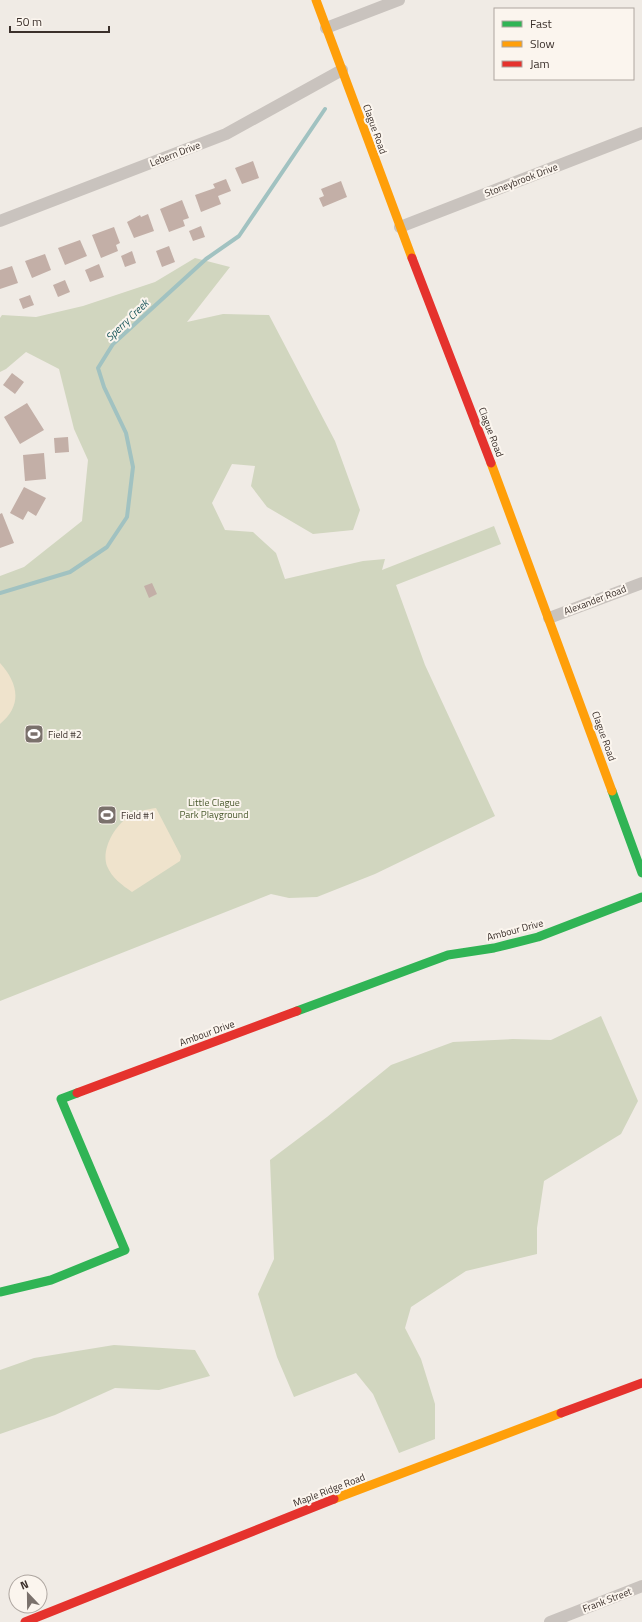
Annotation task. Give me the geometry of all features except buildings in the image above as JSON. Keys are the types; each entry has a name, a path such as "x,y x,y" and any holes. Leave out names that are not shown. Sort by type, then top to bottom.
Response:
{"street":[{"name":"Clague Road","path":"316,0 400,227 515,526 642,873"},
{"path":"326,28 399,0"},
{"name":"Lebern Drive","path":"0,221 226,134 342,70"},
{"name":"Stoneybrook Drive","path":"400,227 642,133"},
{"name":"Alexander Road","path":"549,618 642,583"},
{"name":"Ambour Drive","path":"0,1292 51,1280 125,1250 61,1099 448,955 494,948 538,937 642,897"},
{"name":"Maple Ridge Road","path":"25,1622 324,1503 642,1383"},
{"name":"Frank Street","path":"550,1622 642,1586"}],"green space":[{"name":"Little Clague Park Playground","path":"195,258 230,267 187,322 223,314 269,315 335,441 360,510 353,530 313,534 267,507 251,486 255,466 232,464 212,503 225,530 253,532 276,553 285,579 363,561 385,559 382,570 494,526 501,544 396,585 425,665 495,816 375,874 317,897 289,898 271,894 0,1001 0,576 24,567 82,521 88,460 74,429 59,369 26,352 6,369 0,372 0,318 2,315 36,317 83,306 155,282"},
{"path":"601,1016 638,1101 621,1134 544,1181 537,1228 537,1254 466,1271 411,1307 405,1328 421,1359 435,1404 435,1439 399,1453 373,1394 356,1373 294,1397 277,1357 258,1294 274,1259 270,1160 327,1117 391,1065 453,1042 513,1039 551,1040"},
{"path":"114,1345 195,1350 210,1376 159,1390 115,1388 55,1415 0,1434 0,1370 34,1358"}],"sand":[{"path":"0,663 11,678 14,686 15,702 7,717 0,724"},
{"path":"156,808 181,856 180,861 132,892 118,881 109,870 106,860 107,846 113,833 127,818 141,811"}],"waterway":[{"name":"Sperry Creek","path":"0,593 70,572 107,547 127,517 133,467 126,433 104,387 98,368 113,344 206,259 239,236 325,109"}],"traffic: fast":[{"path":"612,791 642,873"},
{"path":"297,1011 448,955 494,948 538,937 642,897"},
{"path":"0,1292 51,1280 125,1250 61,1099 77,1093"}],"traffic: slow":[{"path":"316,0 412,258"},
{"path":"491,463 612,791"},
{"path":"334,1499 561,1413"}],"traffic: jam":[{"path":"412,258 491,463"},
{"path":"77,1093 297,1011"},
{"path":"561,1413 642,1383"},
{"path":"25,1622 334,1499"}],"place":[{"name":"Field #2","path":"34,734"},
{"name":"Field #1","path":"107,815"}]}
